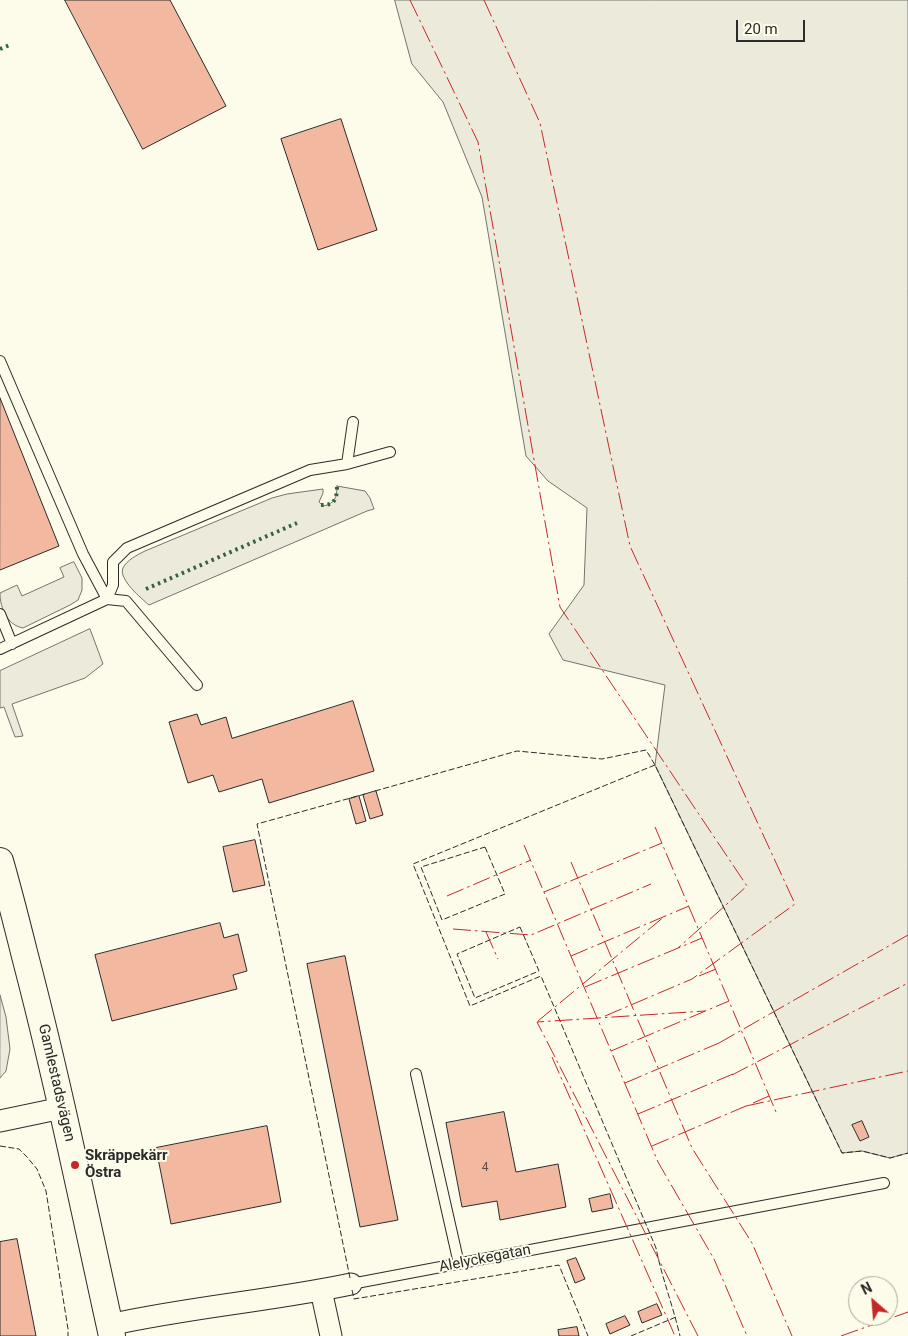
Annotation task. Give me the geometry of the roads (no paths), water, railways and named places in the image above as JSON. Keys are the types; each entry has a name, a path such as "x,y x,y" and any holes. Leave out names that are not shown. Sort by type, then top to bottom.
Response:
{"street":[{"name":"Gamlestadsvägen","path":"0,861 42,1020 110,1331"},
{"path":"0,1122 62,1108"},
{"name":"Alelyckegatan","path":"110,1331 152,1316 351,1284"},
{"path":"321,1290 331,1336"}],"lane":[{"path":"0,361 83,554 108,599"},
{"path":"346,464 353,422"},
{"path":"108,599 113,585 113,562 127,548 310,470 346,464 390,452"},
{"path":"0,649 108,599 126,601 197,685"},
{"path":"0,614 12,644"},
{"path":"416,1074 459,1264"},
{"name":"Alelyckegatan","path":"351,1284 884,1182"}],"place":[{"name":"Skräppekärr Östra","path":"75,1165"}]}
